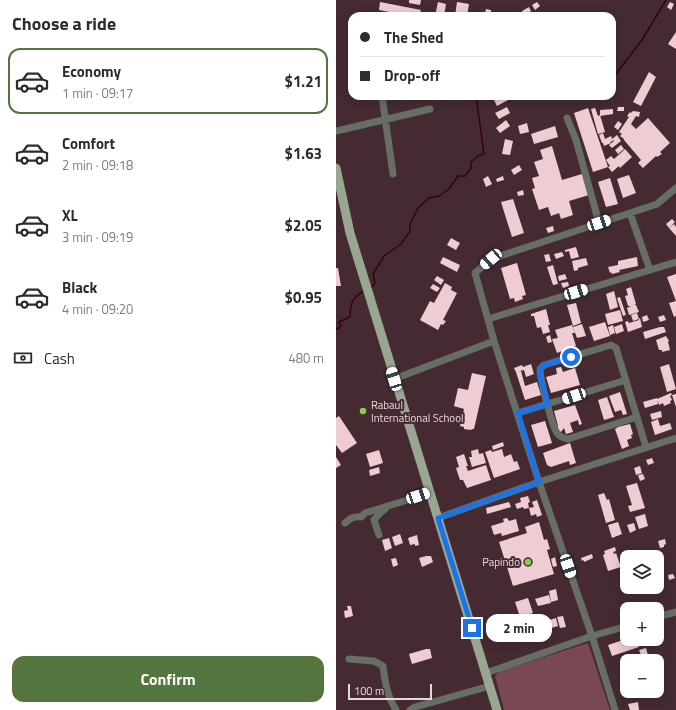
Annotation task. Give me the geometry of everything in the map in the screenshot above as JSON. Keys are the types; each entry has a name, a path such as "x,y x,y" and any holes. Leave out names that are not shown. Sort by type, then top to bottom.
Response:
{"main road":[{"path":"336,168 350,233 363,278 497,710"}],"street":[{"path":"383,100 394,174"},
{"path":"336,130 430,109"},
{"path":"567,118 576,140 599,223"},
{"path":"616,710 539,482 494,341 475,273 491,259 657,204 676,188"},
{"path":"630,213 650,270"},
{"path":"488,319 676,262"},
{"path":"394,379 494,341"},
{"path":"637,417 568,438 561,437 556,433 540,376 540,369 544,365 611,345 616,348 626,380 646,447"},
{"path":"518,413 626,380"},
{"path":"438,518 539,482 676,438"},
{"path":"345,523 356,516 361,517 365,513 430,492"},
{"path":"379,535 374,520 379,514 393,504"},
{"path":"664,615 676,612"},
{"path":"486,673 592,636 620,628"},
{"path":"349,659 374,661 383,666 386,689 396,710"},
{"path":"410,710 415,707 490,686"}],"shaded area":[{"path":"588,643 610,710 504,710 495,676 500,671"}],"building":[{"path":"409,0 421,0 420,5 409,3"},
{"path":"380,2 421,10 420,12 389,12 379,10"},
{"path":"438,2 446,4 445,12 436,12"},
{"path":"457,2 469,4 468,12 456,12"},
{"path":"537,2 540,6 535,10 532,5"},
{"path":"670,2 674,4 671,10 667,7"},
{"path":"529,7 531,11 523,12 522,11"},
{"path":"486,9 491,10 491,12 485,12"},
{"path":"676,32 676,49 668,44"},
{"path":"649,72 656,77 641,106 633,102"},
{"path":"494,100 508,100 497,106"},
{"path":"507,107 510,113 499,119 495,113"},
{"path":"618,107 624,107 624,111 617,111"},
{"path":"588,108 608,167 593,172 574,113"},
{"path":"595,108 598,116 600,115 605,132 598,134 591,109"},
{"path":"613,109 613,114 600,116 600,110"},
{"path":"633,111 640,112 639,117 636,116 631,124 636,129 648,118 670,143 660,152 662,154 657,157 656,156 643,168 638,163 641,160 620,136 622,134 619,132 629,117 627,116"},
{"path":"506,120 510,126 500,133 496,128"},
{"path":"618,121 622,124 618,130 614,127"},
{"path":"527,123 529,132 520,134 518,126"},
{"path":"555,126 558,137 534,144 531,134"},
{"path":"603,133 605,139 611,136 613,141 604,146 599,135"},
{"path":"617,135 621,141 612,148 609,145 614,141 612,139"},
{"path":"505,139 513,141 510,155 502,154"},
{"path":"621,145 624,149 618,154 615,150"},
{"path":"552,146 562,180 582,174 589,195 569,201 573,215 561,219 559,213 551,216 548,207 539,210 532,189 535,188 532,178 539,176 534,162 543,159 540,150"},
{"path":"625,149 632,157 620,168 619,166 612,172 608,167 610,166 606,160 611,156 614,159"},
{"path":"519,165 522,170 514,175 511,170"},
{"path":"629,175 636,193 623,198 617,179"},
{"path":"488,176 492,184 486,187 483,179"},
{"path":"503,176 504,180 497,182 496,179"},
{"path":"610,178 618,204 606,207 598,182"},
{"path":"523,190 524,195 518,196 517,192"},
{"path":"513,199 524,233 512,237 501,202"},
{"path":"672,219 675,222 669,228 666,224"},
{"path":"674,224 676,227 676,236 669,228"},
{"path":"553,226 554,231 548,233 546,228"},
{"path":"451,238 460,243 456,250 447,245"},
{"path":"576,247 579,257 571,259 569,251 565,252 565,250"},
{"path":"562,252 564,256 556,259 554,254"},
{"path":"549,254 551,261 546,262 544,255"},
{"path":"443,257 460,265 457,272 440,263"},
{"path":"637,257 638,266 619,270 620,272 612,274 611,272 610,273 608,267 618,265 618,261"},
{"path":"586,258 588,265 574,271 572,261"},
{"path":"517,263 526,295 522,296 523,299 515,302 514,298 510,299 501,268"},
{"path":"553,265 558,284 553,285 547,267"},
{"path":"336,268 338,268 341,286 336,286"},
{"path":"565,274 567,279 559,281 558,276"},
{"path":"676,274 676,301 667,277"},
{"path":"437,276 444,280 441,285 434,280"},
{"path":"568,282 569,286 563,288 561,283"},
{"path":"445,283 452,287 451,290 457,293 443,320 446,321 443,325 441,324 438,330 420,320 430,301 434,303"},
{"path":"433,284 440,288 437,292 430,288"},
{"path":"631,287 636,304 634,305 636,305 639,312 629,315 627,308 631,306 628,306 625,296 628,295 626,289"},
{"path":"614,291 618,307 610,310 606,294"},
{"path":"620,297 626,315 623,316 617,298"},
{"path":"676,301 676,316 674,317 669,303"},
{"path":"576,303 581,323 573,326 567,305"},
{"path":"546,309 550,332 543,334 541,327 537,328 534,316 531,316 531,314"},
{"path":"620,310 623,321 608,325 605,314"},
{"path":"637,313 639,319 633,321 631,315"},
{"path":"647,315 649,320 643,322 642,317"},
{"path":"664,315 666,320 660,322 658,317"},
{"path":"640,318 642,327 628,332 625,322 628,321 629,323 639,320"},
{"path":"605,322 610,336 594,341 589,327"},
{"path":"582,324 586,336 577,338 573,327"},
{"path":"622,324 624,331 616,334 614,327"},
{"path":"572,325 575,333 572,333 576,346 557,353 552,339 558,338 555,330"},
{"path":"613,325 615,333 610,335 608,327"},
{"path":"664,327 666,332 645,339 643,332"},
{"path":"550,335 552,342 548,343 546,337"},
{"path":"666,336 669,341 670,350 662,352 662,350 659,350 656,340"},
{"path":"531,364 534,374 526,377 524,370 516,372 514,368 522,365 523,367"},
{"path":"669,364 676,389 667,392 660,367"},
{"path":"561,367 563,372 575,368 580,385 551,393 546,377 557,374 556,368"},
{"path":"521,371 525,386 537,382 541,395 525,400 516,372"},
{"path":"472,373 486,376 474,429 471,430 464,429 464,427 460,426 464,409 454,406 458,388 468,390"},
{"path":"620,392 627,414 623,415 621,410 615,412 609,396"},
{"path":"671,393 671,403 664,406 663,403 659,405 657,399"},
{"path":"676,394 676,407 672,395"},
{"path":"607,397 614,417 604,420 598,400"},
{"path":"657,398 658,404 645,408 643,402"},
{"path":"575,405 582,424 579,425 578,420 570,423 573,432 566,434 564,428 561,432 557,429 558,426 554,411"},
{"path":"661,411 662,417 652,420 650,414"},
{"path":"339,416 357,443 342,453 336,445 336,418"},
{"path":"658,419 660,426 670,423 672,429 655,435 651,422"},
{"path":"545,421 552,443 538,447 531,425"},
{"path":"630,424 633,434 631,435 632,438 627,440 629,446 622,449 615,429"},
{"path":"503,442 504,446 493,450 492,446"},
{"path":"570,443 576,463 570,465 569,461 551,467 547,465 543,453"},
{"path":"478,449 479,454 483,453 486,463 472,467 469,457 472,457 471,451"},
{"path":"502,449 504,457 511,454 514,462 517,461 520,469 494,478 485,452 491,450 492,452"},
{"path":"379,450 383,463 370,467 366,454"},
{"path":"464,454 468,471 486,465 491,480 467,488 463,480 460,480 456,468 459,467 456,457"},
{"path":"336,457 341,465 336,468"},
{"path":"652,458 654,463 648,465 646,460"},
{"path":"640,466 642,473 636,475 634,468"},
{"path":"379,467 380,473 370,476 369,470"},
{"path":"643,474 645,479 640,481 638,475"},
{"path":"637,483 645,508 630,512 628,506 632,505 626,486"},
{"path":"604,493 607,500 609,499 615,520 606,523 598,495"},
{"path":"528,496 530,502 528,503 529,508 524,509 523,507 517,509 515,504 521,502 520,498"},
{"path":"537,500 542,515 537,517 536,514 531,516 529,508 534,507 532,502"},
{"path":"509,502 511,507 487,514 486,508"},
{"path":"645,514 648,526 639,529 635,517"},
{"path":"507,518 509,521 516,519 519,531 502,536 501,533 494,535 491,526 504,522 503,519"},
{"name":"Papindo","path":"539,522 544,540 547,539 550,549 547,550 554,574 513,586 499,542 527,533 525,527"},
{"path":"618,522 622,534 612,538 608,525"},
{"path":"634,523 636,530 630,533 627,525"},
{"path":"400,534 403,543 395,546 392,537"},
{"path":"417,535 419,545 410,545 408,538"},
{"path":"389,538 392,548 385,551 382,540"},
{"path":"665,539 666,544 664,547 660,548 658,541"},
{"path":"615,547 616,551 613,552 614,554 616,553 620,567 608,571 603,555 605,554 604,551"},
{"path":"592,554 593,558 584,562 584,560 582,561 581,558"},
{"path":"431,556 433,562 422,567 419,558"},
{"path":"555,557 557,566 553,567 551,559"},
{"path":"396,558 398,565 393,567 391,559"},
{"path":"673,574 675,578 669,580 668,575"},
{"path":"556,589 558,600 551,602 549,591"},
{"path":"549,595 551,603 538,606 535,599"},
{"path":"528,598 533,613 520,617 515,602"},
{"path":"347,606 351,606 353,616 345,618 344,611 348,610"},
{"path":"563,616 566,627 560,628 557,617"},
{"path":"556,618 558,626 545,630 543,622"},
{"path":"535,620 539,634 526,638 522,624"},
{"path":"620,641 620,646 639,647 612,656 608,645"},
{"path":"646,648 648,654 640,654 639,650"},
{"path":"430,649 432,658 412,664 409,654"},
{"path":"638,702 639,710 630,710 628,704"}],"waterway":[{"path":"616,74 642,40 666,0"},
{"path":"371,288 375,283 373,274 384,256 401,244 410,231 410,224 418,208 429,198 439,196 449,189 458,176 465,176 471,168 471,162 478,156 484,154 477,100"},
{"path":"336,328 338,329 341,326 339,322 350,317 352,302 360,293 364,291"}],"place":[{"name":"Rabaul International School","path":"363,411"},
{"name":"Papindo","path":"528,562"}],"route":[{"path":"472,628 438,518 539,482 518,413 548,404 540,376 540,369 544,365 571,357"}]}
